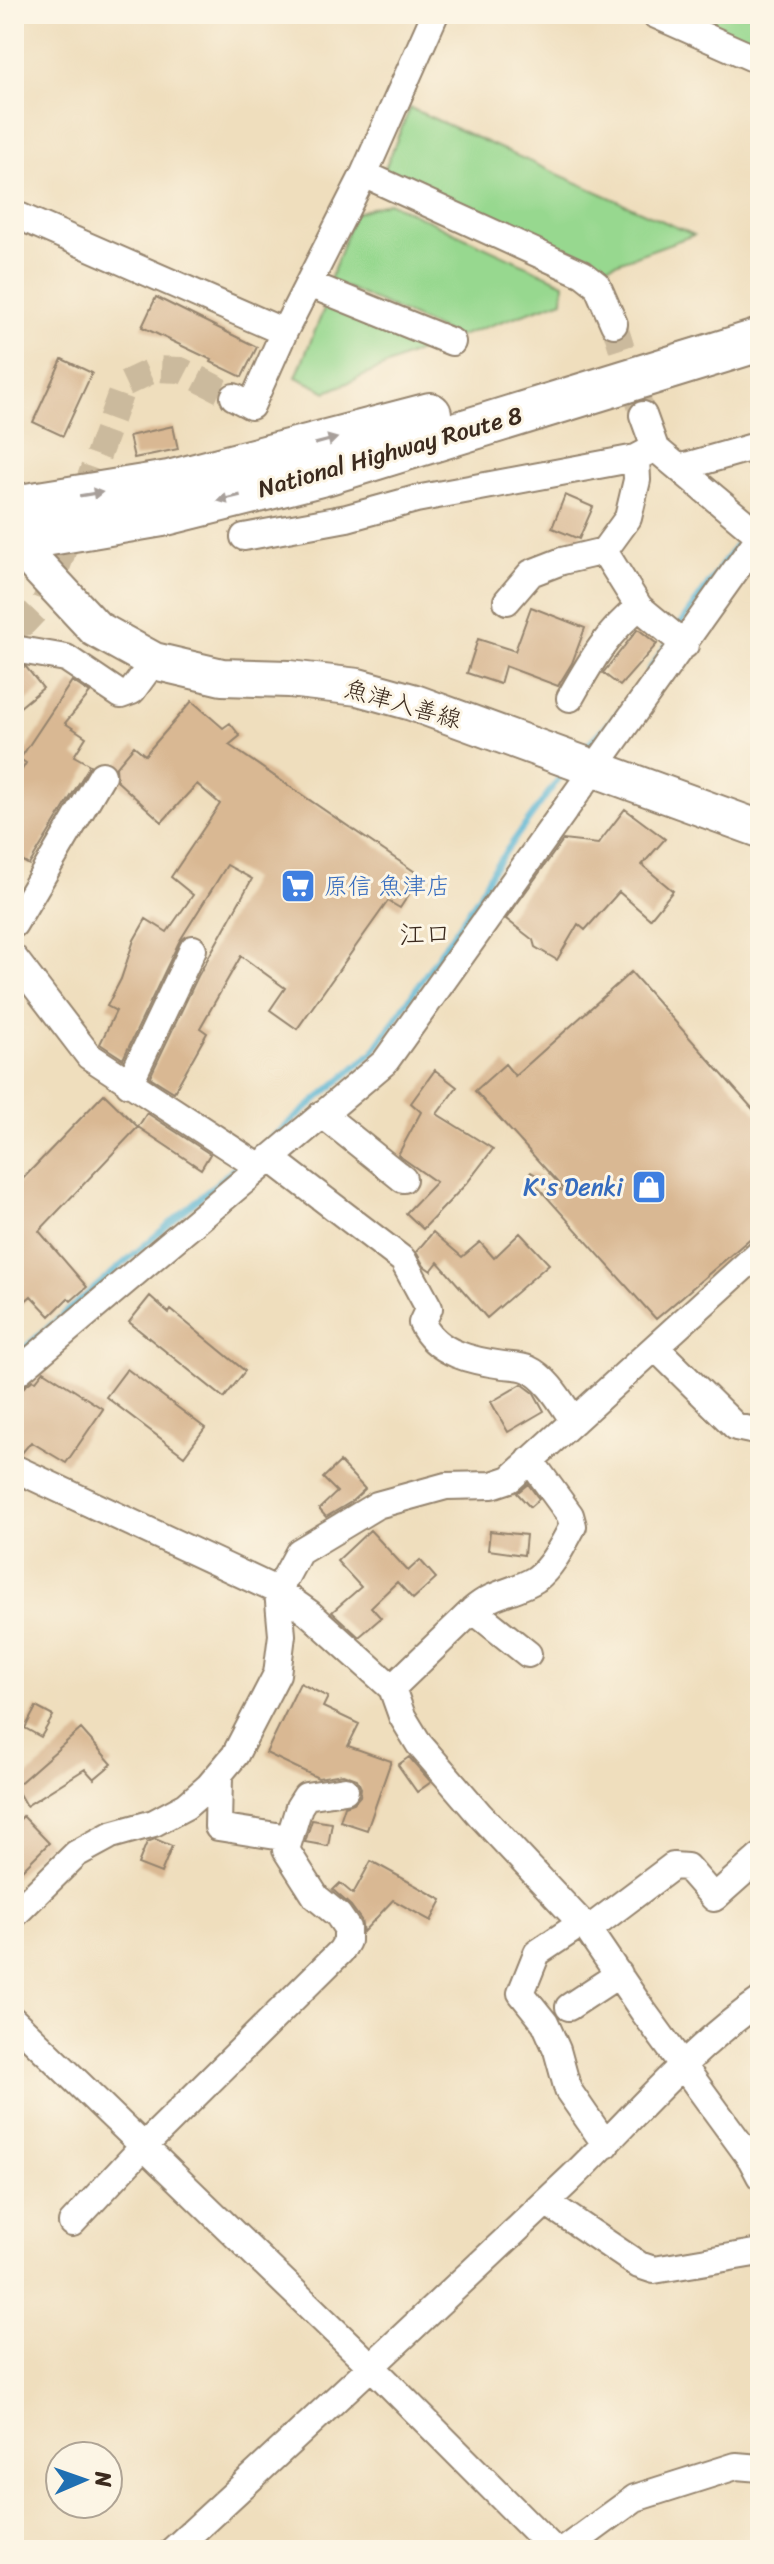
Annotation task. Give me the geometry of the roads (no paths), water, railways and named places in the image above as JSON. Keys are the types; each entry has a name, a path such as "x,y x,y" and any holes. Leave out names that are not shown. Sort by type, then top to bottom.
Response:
{"highway":[{"name":"National Highway Route 8","path":"14,507 169,482 433,413 760,315"},
{"name":"National Highway Route 8","path":"14,540 162,515 325,474 760,340"}],"main road":[{"name":"魚津入善線","path":"14,540 96,629 154,661 222,677 289,679 358,687 412,702 760,829"}],"street":[{"path":"234,397 251,406 284,332 364,174 435,14"},
{"path":"654,14 760,61"},
{"path":"364,174 583,274 597,285 614,324"},
{"path":"14,214 284,332"},
{"path":"309,284 452,342"},
{"path":"507,601 531,573 562,561 604,551 628,518 646,453 643,415"},
{"path":"679,468 760,445"},
{"path":"14,1375 385,1062 760,536 679,468 646,453 416,499 347,518 244,537"},
{"path":"604,551 639,607 685,645"},
{"path":"570,698 594,656 618,623 639,607"},
{"path":"14,649 66,658 121,695 132,691 154,661"},
{"path":"14,924 102,775"},
{"path":"129,1084 193,949"},
{"path":"14,958 89,1056 129,1084 264,1162 403,1260 429,1308 422,1323 437,1342 459,1356 526,1367 555,1393 574,1421"},
{"path":"322,1114 403,1179"},
{"path":"14,1915 76,1854 111,1835 154,1823 186,1806 235,1755 277,1674 282,1635 278,1591 299,1552 377,1505 446,1486 492,1485 510,1479 656,1348 755,1265"},
{"path":"656,1348 736,1427 760,1432"},
{"path":"392,1688 484,1601 533,1581 546,1570 573,1526 570,1515 530,1460"},
{"path":"14,1468 278,1591 309,1613 392,1688 402,1716 428,1756 585,1926 757,2163"},
{"path":"473,1610 528,1654"},
{"path":"219,1775 218,1827 289,1838"},
{"path":"72,2223 144,2146 341,1951 347,1941 347,1928 338,1915 316,1897 286,1850 299,1807 306,1796 345,1790"},
{"path":"606,2145 568,2090 557,2050 545,2023 521,1993 537,1953 585,1926 673,1866 687,1867 714,1898 760,1857"},
{"path":"569,2007 619,1974"},
{"path":"173,2550 606,2145 723,2026 760,2001"},
{"path":"14,2021 372,2367 554,2550"},
{"path":"546,2202 639,2265 654,2270 760,2252"},
{"path":"564,2550 635,2498 736,2466 760,2468"}],"waterway":[{"path":"752,522 760,511"},
{"path":"676,630 746,531"},
{"path":"649,670 670,640"},
{"path":"580,752 619,712"},
{"path":"251,1155 373,1052 478,897 493,869 565,770"},
{"path":"14,1357 239,1164"}],"tunnel":[{"path":"614,324 643,415"},
{"path":"14,621 24,623 45,601 124,384 156,369 181,370 234,397"}],"place":[{"name":"原信 魚津店","path":"298,886"},
{"name":"K's Denki","path":"649,1187"}],"district":[{"name":"江口","path":"425,934"}]}
